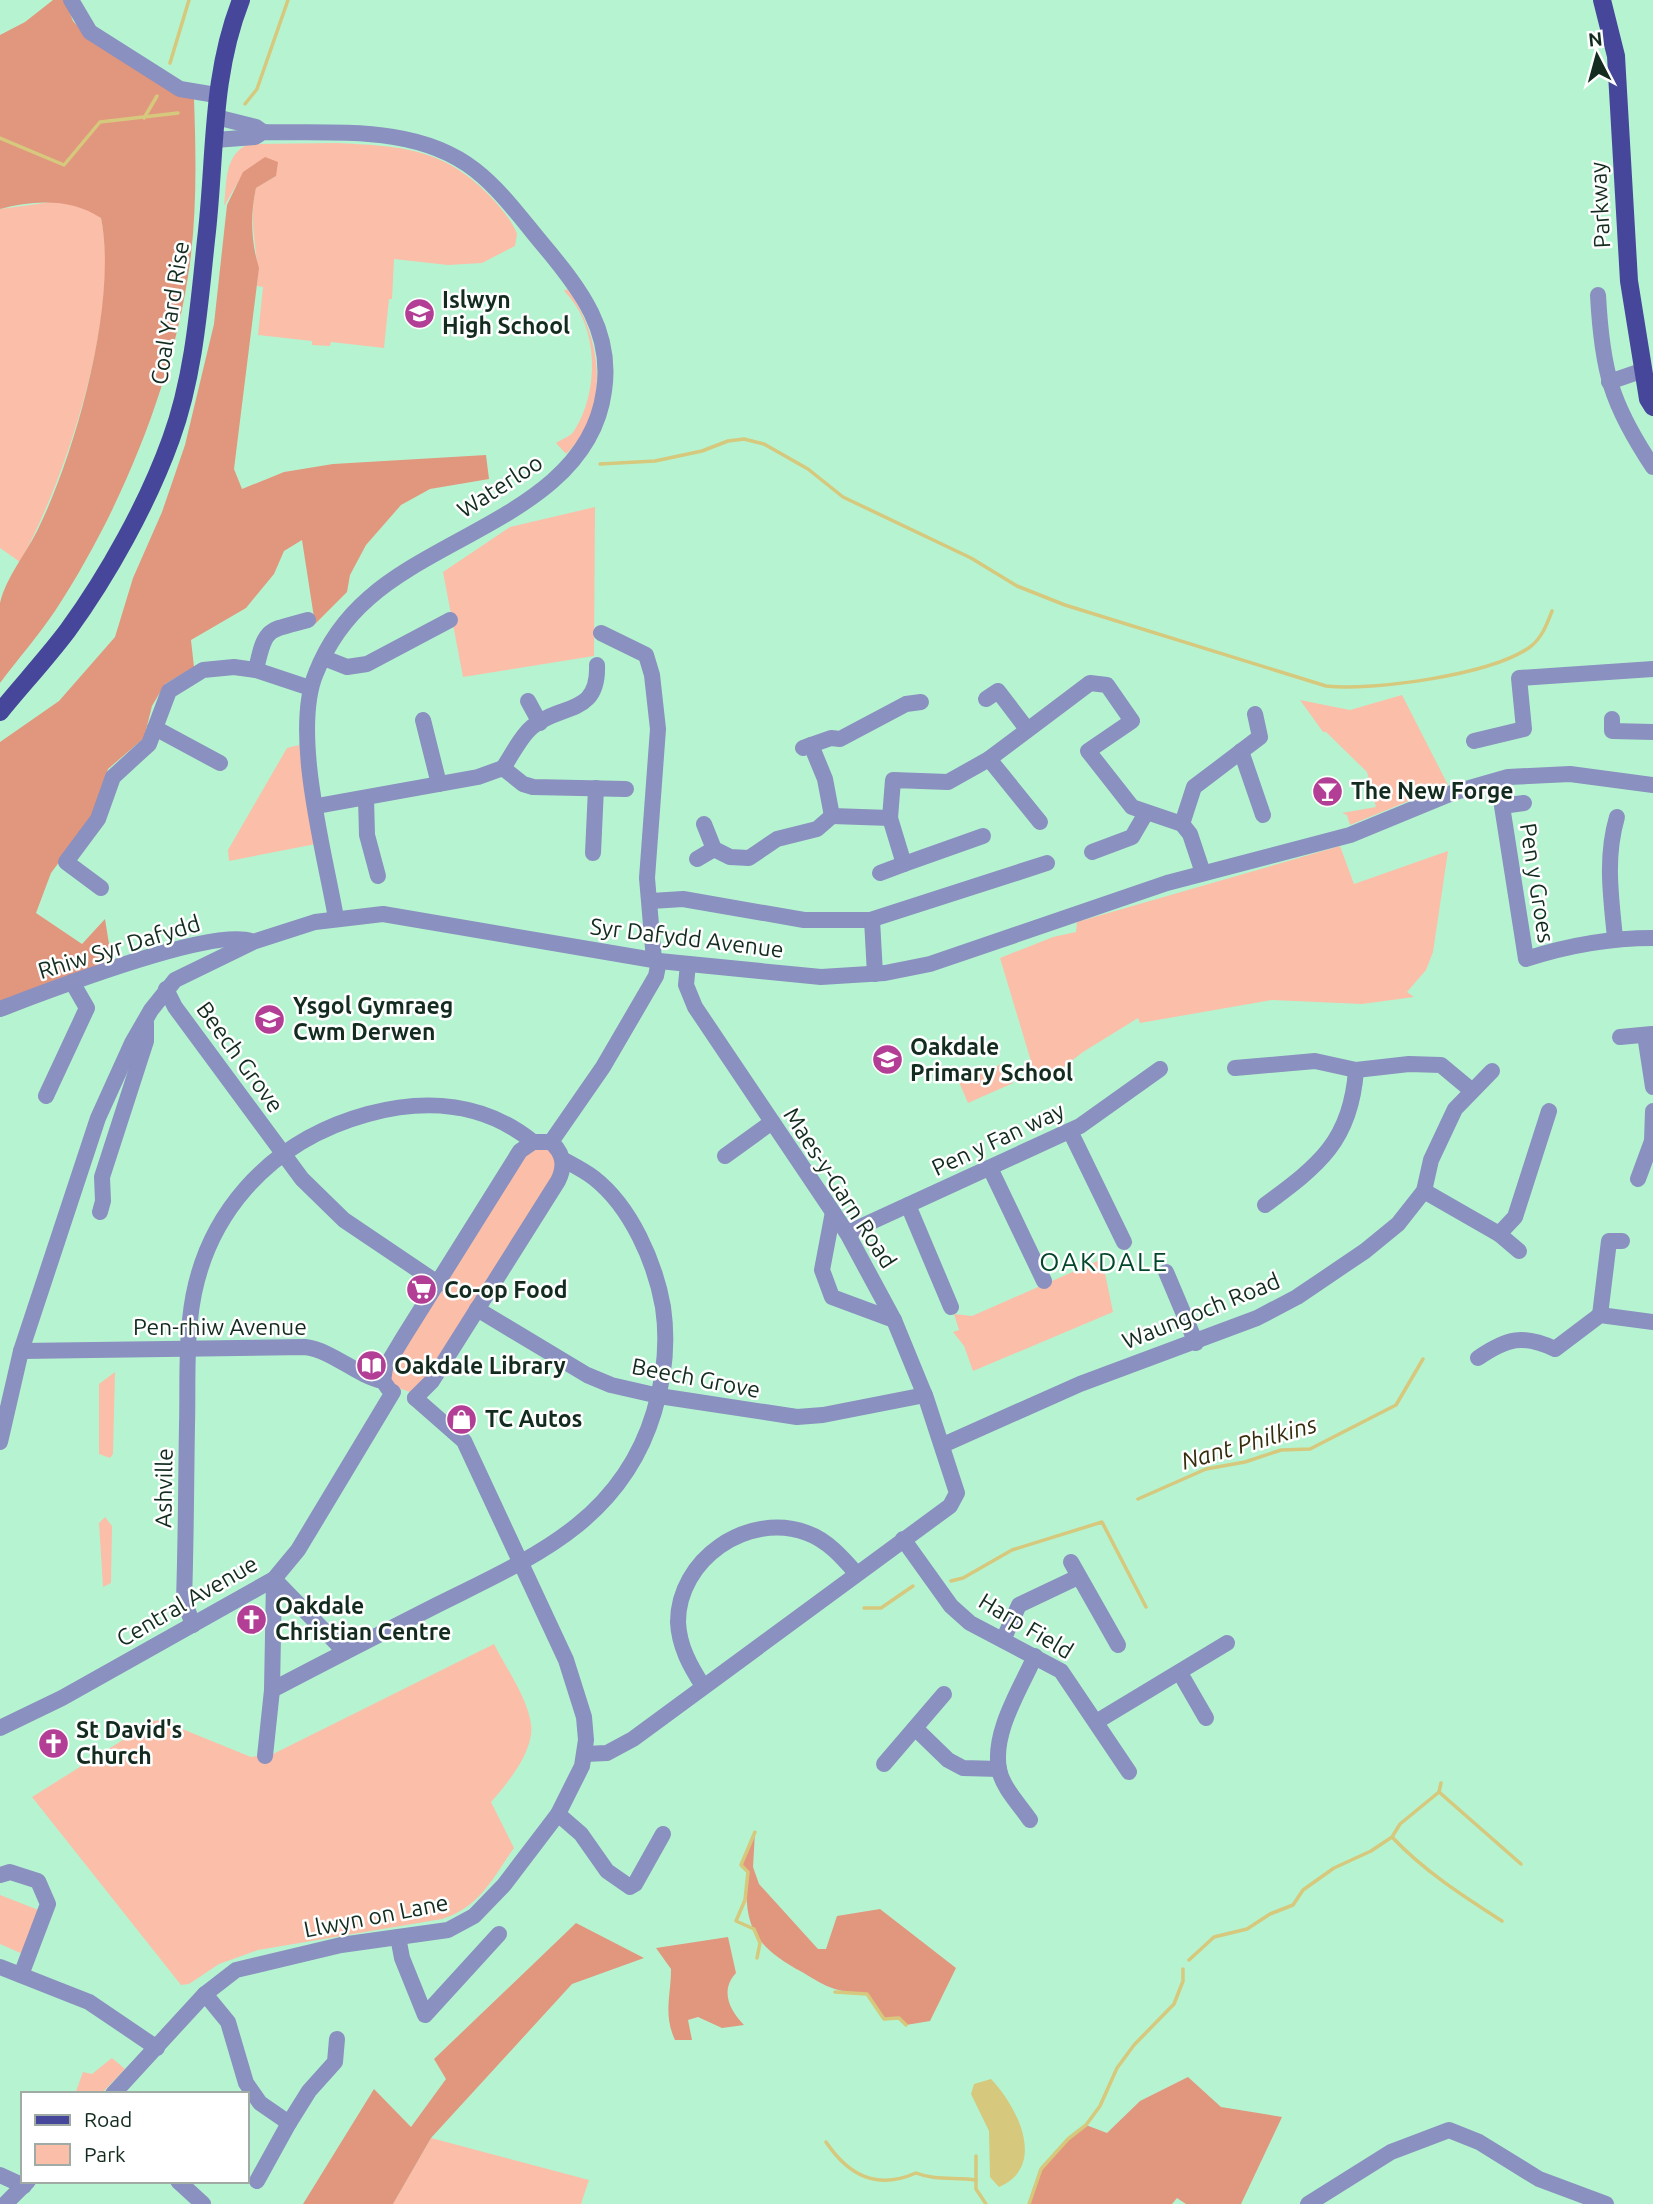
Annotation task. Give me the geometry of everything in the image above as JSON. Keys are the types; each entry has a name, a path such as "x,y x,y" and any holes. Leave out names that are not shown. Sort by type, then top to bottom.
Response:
{"main road":[{"name":"Coal Yard Rise","path":"0,712 68,630 123,542 171,438 194,350 215,140 216,95 223,53 241,0"},
{"name":"Parkway","path":"1602,0 1616,56 1629,281 1653,407"}],"street":[{"path":"71,0 90,32 180,89 216,95"},
{"name":"Waterloo","path":"216,117 256,127 263,132 413,139 461,159 494,187 581,292 594,315 606,361 604,398 594,428 569,467 537,493 370,597 339,632 324,658 310,688 305,740 336,918"},
{"name":"Waterloo","path":"215,140 256,137 263,132"},
{"path":"1598,295 1601,343 1609,382 1629,430 1653,467"},
{"path":"1609,382 1644,370"},
{"path":"256,670 262,639 273,629 308,620"},
{"path":"324,658 347,667 367,664 450,621"},
{"path":"551,1142 603,1067 656,976 647,878 658,730 652,675 646,656 601,633"},
{"path":"317,806 478,777 503,768 524,736 540,723 587,700 598,681 597,665"},
{"path":"101,888 66,862 99,819 113,777 149,744 169,691 203,670 234,667 256,670 310,688"},
{"path":"1474,741 1524,729 1519,678 1653,669"},
{"path":"1012,681 992,695 1027,729"},
{"path":"904,864 890,818 893,780 948,782 989,759 1090,683 1107,685 1132,721 1088,751 1132,807 1182,824 1190,834 1203,873"},
{"path":"528,701 540,723"},
{"path":"832,816 825,779 806,747 831,738 840,739 906,704 921,702"},
{"path":"1182,824 1194,787 1260,737 1255,714"},
{"path":"1612,719 1612,731 1653,732"},
{"path":"423,720 439,784"},
{"path":"155,728 220,763"},
{"path":"1241,751 1263,815"},
{"path":"989,759 1040,822"},
{"path":"503,768 523,784 533,787 626,789"},
{"name":"Syr Dafydd Avenue","path":"170,984 253,942 285,930 336,918 403,915 656,961 821,977 875,974 930,964 1203,873 1350,835 1452,793 1508,777 1570,774 1653,785"},
{"path":"593,853 596,788"},
{"path":"366,797 367,835 378,876"},
{"name":"Pen y Groes","path":"1524,803 1498,804 1527,967 1570,945 1615,938 1653,938"},
{"path":"1092,852 1132,837 1146,813"},
{"path":"704,824 714,849 730,857 749,859 777,839 817,829 832,816 890,818"},
{"path":"1615,938 1608,871 1610,842 1617,817"},
{"path":"880,873 983,836"},
{"path":"697,859 714,849"},
{"path":"651,901 683,900 804,920 872,920 1047,863"},
{"path":"872,920 875,974"},
{"name":"Rhiw Syr Dafydd","path":"0,1009 72,982 176,950 231,938 253,942"},
{"path":"0,1442 21,1351 98,1118 145,1020 170,984 176,950"},
{"name":"Maes-y-Garn Road","path":"688,964 686,985 695,1007 847,1233 894,1320 925,1395 957,1493 950,1506 903,1539"},
{"path":"46,1096 87,1008 72,982"},
{"name":"Beech Grove","path":"170,984 175,1007 283,1155 344,1220 439,1284"},
{"path":"68,1211 105,1213 102,1177 146,1041 145,1020"},
{"path":"1620,1037 1649,1034 1653,1087"},
{"path":"1236,1068 1315,1061 1356,1070 1409,1064 1441,1065 1471,1090"},
{"name":"Pen y Fan way","path":"847,1233 1070,1131 1160,1069"},
{"path":"1265,1205 1318,1164 1333,1144 1354,1097 1356,1070"},
{"name":"Waungoch Road","path":"943,1445 1080,1384 1196,1343 1257,1318 1297,1297 1337,1270 1398,1224 1424,1191 1431,1160 1455,1109 1492,1071"},
{"name":"Ashville","path":"193,1625 184,1600 189,1349 194,1294 218,1226 231,1204 248,1184 283,1155 345,1122 379,1111 415,1105 454,1106 504,1121 533,1142"},
{"path":"1499,1234 1515,1217 1550,1136 1549,1111"},
{"path":"1638,1179 1652,1142 1653,1111"},
{"path":"725,1156 772,1122"},
{"path":"1070,1131 1124,1242"},
{"path":"533,1142 551,1142"},
{"name":"Central Avenue","path":"0,1727 62,1698 274,1579 298,1550 388,1386 385,1368 520,1151 533,1142"},
{"path":"272,1690 520,1563 565,1537 609,1496 637,1456 659,1396 665,1320 648,1257 630,1223 604,1188 594,1178 562,1159 551,1142"},
{"path":"415,1398 426,1390 558,1181 563,1172 562,1159"},
{"path":"990,1168 1044,1281"},
{"path":"1424,1191 1499,1234 1519,1251"},
{"path":"908,1205 951,1307"},
{"path":"833,1212 822,1270 832,1297 894,1320"},
{"path":"1478,1359 1498,1343 1531,1338 1555,1349 1600,1315 1615,1241"},
{"path":"1166,1272 1196,1343"},
{"name":"Beech Grove","path":"477,1309 587,1375 611,1385 659,1396 797,1417 925,1395"},
{"path":"1600,1315 1653,1322"},
{"name":"Pen-rhiw Avenue","path":"21,1351 316,1349 388,1386 403,1397 415,1398 422,1408 457,1432 464,1441 520,1563"},
{"path":"703,1686 688,1664 678,1623 688,1579 702,1561 720,1545 739,1535 761,1530 806,1532 826,1543 856,1573"},
{"path":"585,1754 619,1748 903,1539"},
{"name":"Harp Field","path":"903,1539 951,1606 984,1632 1061,1671 1129,1772"},
{"name":"Llwyn on Lane","path":"115,2092 205,1994 236,1970 271,1960 448,1930 474,1916 504,1885 558,1814 585,1754 584,1717 573,1677 520,1563"},
{"path":"1003,1640 1019,1605 1075,1569 1118,1645"},
{"path":"274,1579 345,1652"},
{"path":"265,1756 272,1690 274,1579"},
{"path":"1096,1722 1227,1643"},
{"path":"1030,1820 1004,1782 999,1769 1006,1721 1035,1656"},
{"path":"1180,1673 1206,1718"},
{"path":"884,1764 944,1694"},
{"path":"915,1728 948,1760 963,1768 999,1769"},
{"path":"558,1814 581,1834 607,1871 630,1887 635,1884 663,1834"},
{"path":"0,1875 10,1872 38,1881 48,1903 21,1975"},
{"path":"398,1937 402,1958 425,2015 499,1934"},
{"path":"0,1967 89,2002 157,2048"},
{"path":"205,1994 228,2022 246,2083 260,2103 289,2123"},
{"path":"257,2181 309,2091 335,2062 337,2039"},
{"path":"1308,2204 1391,2152 1448,2130 1479,2142 1539,2179 1606,2204"},
{"path":"0,2175 21,2182"},
{"path":"180,2183 203,2204"},
{"path":"5,2204 26,2184"}],"green space":[{"path":"336,143 400,148 437,158 472,179 489,195 509,218 517,234 515,246 482,263 448,265 394,259 392,299 389,299 384,348 331,342 330,346 312,345 312,341 258,335 263,287 257,286 254,202 256,188 276,176 244,172 224,206 231,162 241,149 249,144"},
{"path":"59,201 90,210 101,218 105,257 103,300 96,346 71,441 38,527 20,562 0,548 0,209"},
{"path":"567,289 579,307 588,328 597,373 596,396 590,417 581,437 566,454 556,443 573,433 582,415 588,397 592,359 584,322 576,305 564,291"},
{"path":"595,507 594,656 463,677 443,572 510,527"},
{"path":"1402,695 1448,785 1350,825 1347,815 1342,813 1376,807 1367,772 1323,732 1300,700 1350,710"},
{"path":"299,745 316,844 229,861 228,850 287,748"},
{"path":"1340,846 1354,884 1448,851 1433,952 1426,970 1407,992 1414,997 1362,1004 1272,1000 1140,1023 1138,1018 1083,1052 1052,1076 1033,1068 1000,958 1053,937 1076,932 1077,922"},
{"path":"1004,1063 1013,1083 968,1103 959,1082"},
{"path":"534,1147 550,1150 558,1168 422,1386 410,1392 393,1386 389,1381 394,1361 525,1154"},
{"path":"1102,1259 1113,1312 973,1371 964,1346 953,1332 959,1330 954,1314 972,1316"},
{"path":"115,1372 113,1454 110,1458 99,1454 99,1384"},
{"path":"105,1517 112,1526 111,1583 103,1587 99,1523"},
{"path":"494,1644 521,1693 531,1724 529,1745 524,1755 512,1776 491,1802 514,1848 476,1899 455,1914 442,1919 258,1950 219,1964 189,1984 181,1985 32,1797 153,1721 160,1720 251,1757 273,1754"},
{"path":"0,1895 41,1911 25,1955 0,1944"},
{"path":"112,2058 125,2069 103,2092 76,2092 83,2072 92,2074"},
{"path":"431,2138 589,2180 581,2204 393,2204"}],"shaded area":[{"path":"53,0 65,0 73,21 93,43 194,99 194,222 182,308 171,354 141,444 122,489 79,573 48,620 0,683 0,603 7,584 39,527 67,458 90,375 104,291 105,252 101,218 65,204 26,204 0,209 0,35 25,22"},
{"path":"265,157 278,162 276,176 256,188 252,218 254,248 259,268 234,469 242,489 284,472 333,464 486,455 489,479 430,489 401,505 366,545 350,575 347,592 315,624 302,540 284,551 274,574 246,608 191,640 194,667 165,684 152,706 144,738 108,769 92,818 51,873 36,913 82,944 105,919 112,963 0,1004 0,742 59,701 115,637 133,578 162,512 185,445 214,324 227,205 243,172"},
{"path":"755,1832 753,1867 759,1884 818,1949 826,1949 837,1916 880,1909 956,1968 930,2021 906,2025 899,2018 884,2019 867,1994 826,1986 786,1962 763,1943 750,1921 747,1907 748,1872 741,1865"},
{"path":"576,1923 644,1958 572,1984 431,2138 393,2204 303,2204 374,2089 411,2127 446,2079 434,2059"},
{"path":"728,1937 736,1973 728,1986 728,2000 744,2025 722,2028 698,2017 688,2020 692,2040 675,2040 668,2013 671,1969 656,1948"},
{"path":"1188,2077 1221,2107 1282,2117 1241,2204 1186,2204 1177,2198 1172,2204 1029,2204 1041,2169 1068,2139 1086,2125 1107,2133 1140,2101"},
{"path":"991,2079 1018,2119 1025,2151 1022,2165 1014,2177 999,2187 990,2177 989,2131 971,2094 974,2084"}],"waterway":[{"path":"170,63 189,0"},
{"path":"245,104 257,89 288,0"},
{"path":"144,118 157,96"},
{"path":"0,138 64,165 100,122 178,113"},
{"path":"600,464 655,461 744,439 764,444 808,469 843,497 971,558 1017,586 1065,605 1326,686 1401,683 1488,666 1530,647 1541,635 1552,611"},
{"name":"Nant Philkins","path":"1138,1499 1206,1469 1245,1462 1281,1450 1310,1449 1396,1405 1423,1359"},
{"name":"Nant Philkins","path":"951,1581 963,1578 1012,1550 1102,1522 1146,1607"},
{"name":"Nant Philkins","path":"864,1608 881,1608 913,1586"},
{"path":"1189,1960 1214,1937 1247,1929 1270,1914 1293,1905 1303,1890 1334,1868 1371,1851 1392,1837 1400,1824 1439,1792 1441,1783"},
{"path":"1439,1792 1521,1864"},
{"name":"Nant Philkins","path":"755,1832 741,1865 748,1872 745,1900 736,1921 754,1929 760,1943 757,1958"},
{"path":"1392,1837 1431,1872 1502,1921"},
{"path":"1029,2204 1041,2169 1068,2139 1086,2125 1100,2106 1117,2068 1134,2045 1174,2004 1183,1981 1183,1969"},
{"name":"Nant Philkins","path":"835,1992 867,1994 884,2019 899,2018 906,2025"},
{"path":"826,2142 844,2164 865,2177 876,2180 902,2178 916,2173 938,2178 976,2180"},
{"name":"Nant Philkins","path":"976,2156 976,2189 986,2204"}],"place":[{"name":"Islwyn High School","path":"419,313"},
{"name":"The New Forge","path":"1328,791"},
{"name":"Ysgol Gymraeg Cwm Derwen","path":"270,1019"},
{"name":"Oakdale Primary School","path":"887,1060"},
{"name":"Co-op Food","path":"421,1290"},
{"name":"Oakdale Library","path":"371,1366"},
{"name":"TC Autos","path":"462,1419"},
{"name":"Oakdale Christian Centre","path":"252,1619"},
{"name":"St David's Church","path":"53,1743"}],"district":[{"name":"OAKDALE","path":"1104,1262"}]}
